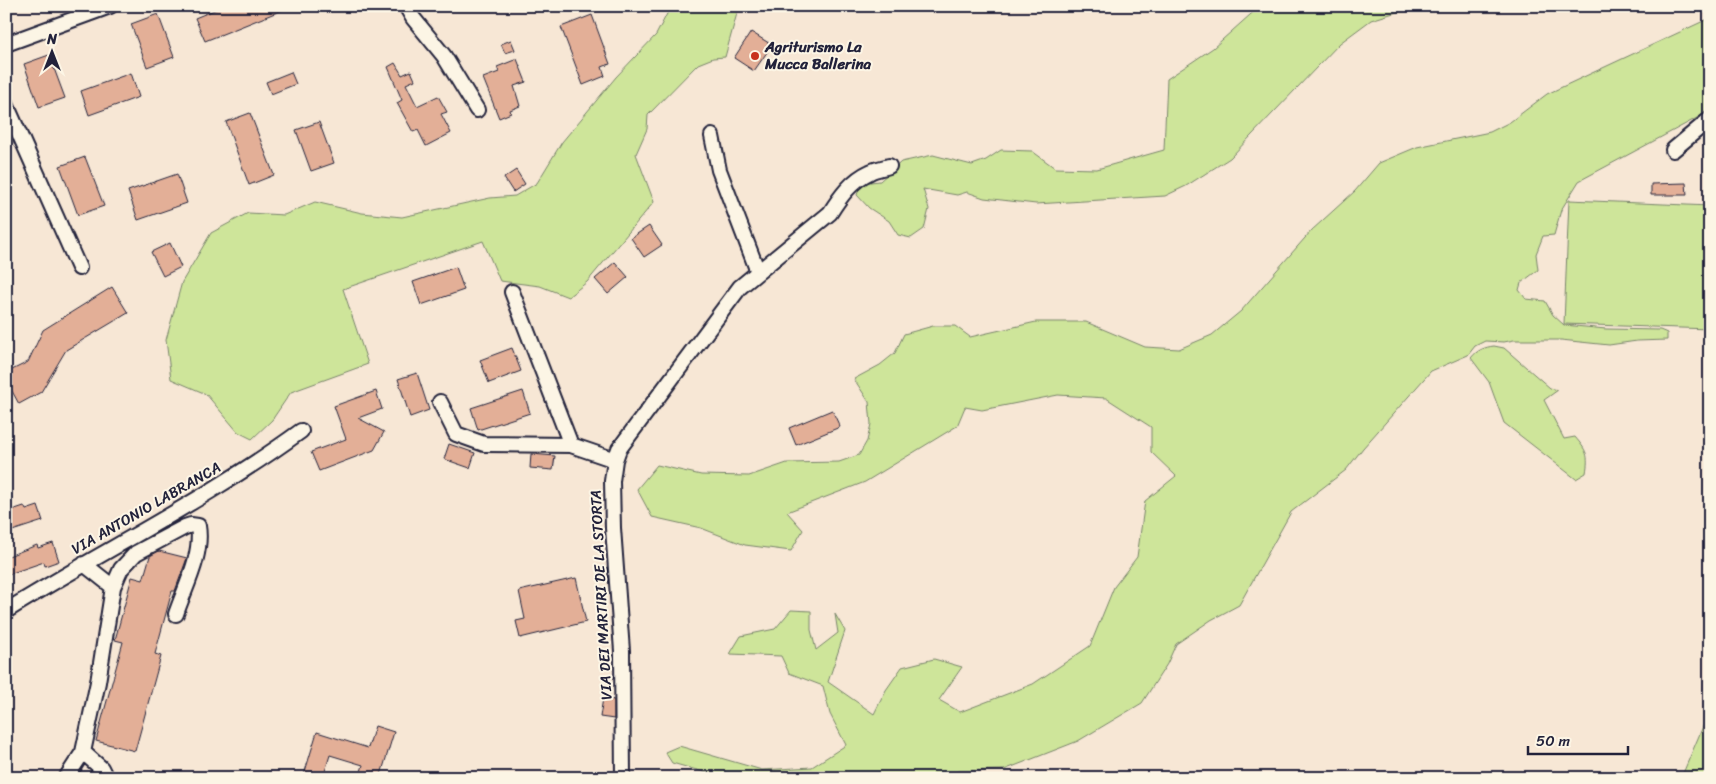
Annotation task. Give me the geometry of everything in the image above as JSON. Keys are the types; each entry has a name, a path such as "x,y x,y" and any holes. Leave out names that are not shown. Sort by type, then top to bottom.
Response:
{"street":[{"path":"6,44 110,6"},
{"path":"406,6 413,18 444,56 477,110"},
{"path":"6,104 78,268"},
{"path":"1674,150 1710,119"},
{"path":"712,136 719,170 758,272"},
{"name":"VIA DEI MARTIRI DE LA STORTA","path":"622,778 622,651 613,528 612,481 615,460 624,440 672,380 740,287 830,213 851,185 870,172 890,166"},
{"path":"512,292 571,445"},
{"path":"440,402 456,434 484,444 571,445 615,460"},
{"name":"VIA ANTONIO LABRANCA","path":"6,612 194,500 278,448 301,431"},
{"path":"66,778 83,752 98,682 113,587 122,569 136,553 185,527 191,525 198,526 199,534 196,556 176,614"},
{"path":"84,564 113,587"},
{"path":"83,752 101,768 106,778"}],"green space":[{"path":"671,6 739,6 725,57 713,58 698,64 648,115 647,129 636,154 654,202 587,282 568,297 540,286 500,281 483,241 343,289 368,364 291,392 272,420 252,439 238,432 206,394 171,379 166,340 182,282 211,233 248,213 284,215 315,202 362,213 402,217 490,198 515,196 537,183 562,142 616,77 656,35"},
{"path":"1260,6 1533,6 1397,12 1371,20 1340,43 1230,158 1186,186 1165,196 1036,204 984,198 967,192 957,195 923,189 929,209 924,229 911,238 898,235 889,221 869,208 857,195 861,183 880,181 901,162 933,155 972,165 986,160 1001,150 1032,151 1055,168 1097,169 1164,150 1167,79 1213,48"},
{"path":"1710,18 1710,111 1579,181 1561,210 1554,235 1543,236 1536,254 1538,270 1521,283 1519,290 1526,299 1545,301 1553,315 1564,325 1606,329 1660,330 1667,333 1667,340 1637,341 1609,345 1561,340 1485,341 1475,346 1468,355 1431,371 1346,470 1291,512 1239,605 1211,620 1176,644 1167,664 1142,703 1078,741 1004,770 958,771 947,778 725,778 672,763 665,752 679,746 762,770 812,767 846,745 830,714 823,686 789,673 781,656 730,654 741,636 775,629 791,610 811,611 811,630 816,650 838,633 835,614 845,631 828,682 874,714 886,690 902,667 934,659 962,667 939,700 960,712 1033,684 1090,646 1114,587 1137,557 1145,501 1176,476 1151,452 1151,427 1106,398 1058,395 982,410 965,407 957,426 865,482 787,512 803,530 791,551 745,545 701,528 652,517 637,489 657,465 701,475 749,476 787,463 839,462 859,455 867,441 871,424 869,402 854,379 880,365 895,353 904,334 933,326 955,326 970,337 1036,322 1086,322 1145,347 1179,349 1212,335 1241,311 1312,230 1355,191 1379,163 1417,147 1490,132 1510,122 1547,94"},
{"path":"1569,200 1710,206 1710,329 1564,324"},
{"path":"1494,346 1504,348 1550,388 1558,390 1544,400 1564,439 1575,437 1585,450 1587,457 1586,473 1576,479 1504,423 1489,382 1471,358 1481,349"},
{"path":"1710,710 1710,778 1681,778"}],"building":[{"path":"224,6 290,7 205,41 195,18"},
{"path":"158,14 174,57 147,67 131,24"},
{"path":"592,15 610,64 602,67 605,76 583,85 561,27"},
{"path":"751,32 772,45 754,71 734,58"},
{"path":"511,40 515,50 505,53 501,44"},
{"path":"49,55 65,98 39,107 24,64"},
{"path":"517,59 526,82 514,86 520,106 510,110 511,113 499,118 483,78 499,72 497,67"},
{"path":"395,63 402,75 411,71 415,80 406,84 417,106 438,96 447,112 441,114 451,133 426,146 418,130 413,132 397,103 402,100 388,67"},
{"path":"291,72 296,84 271,94 266,82"},
{"path":"131,73 139,97 89,115 81,91"},
{"path":"250,113 274,175 249,185 226,122"},
{"path":"319,122 334,163 311,171 296,130"},
{"path":"85,157 104,206 78,215 60,166"},
{"path":"516,170 525,184 513,192 504,178"},
{"path":"177,174 187,203 138,220 128,191"},
{"path":"1686,183 1687,195 1651,195 1651,184"},
{"path":"649,226 662,245 644,257 631,238"},
{"path":"170,243 181,267 163,276 151,252"},
{"path":"615,262 628,277 608,294 595,279"},
{"path":"456,267 464,290 421,305 413,282"},
{"path":"112,287 128,313 66,350 41,392 19,404 6,380 6,373 28,362 43,330"},
{"path":"512,348 521,371 489,383 480,360"},
{"path":"417,373 429,410 410,417 398,379"},
{"path":"376,391 382,409 358,418 384,432 374,450 319,471 311,452 346,439 334,406"},
{"path":"523,391 530,413 478,430 471,408"},
{"path":"832,410 840,427 796,445 789,428"},
{"path":"449,444 475,453 470,468 444,459"},
{"path":"531,454 555,456 553,470 530,468"},
{"path":"24,506 26,510 38,506 43,521 6,533 6,514 9,511"},
{"path":"53,543 59,561 45,566 44,562 6,575 6,557 37,545 38,548"},
{"path":"159,551 187,558 175,591 172,591 155,654 161,656 135,751 96,741 123,642 115,640 132,577 143,580 150,556"},
{"path":"576,578 586,622 520,638 516,621 525,619 519,591"},
{"path":"603,698 614,700 614,719 600,717"},
{"path":"375,726 394,732 380,778 359,778 363,765 330,755 323,778 303,778 317,732 368,748"}],"place":[{"name":"Agriturismo La Mucca Ballerina","path":"755,56"}]}
